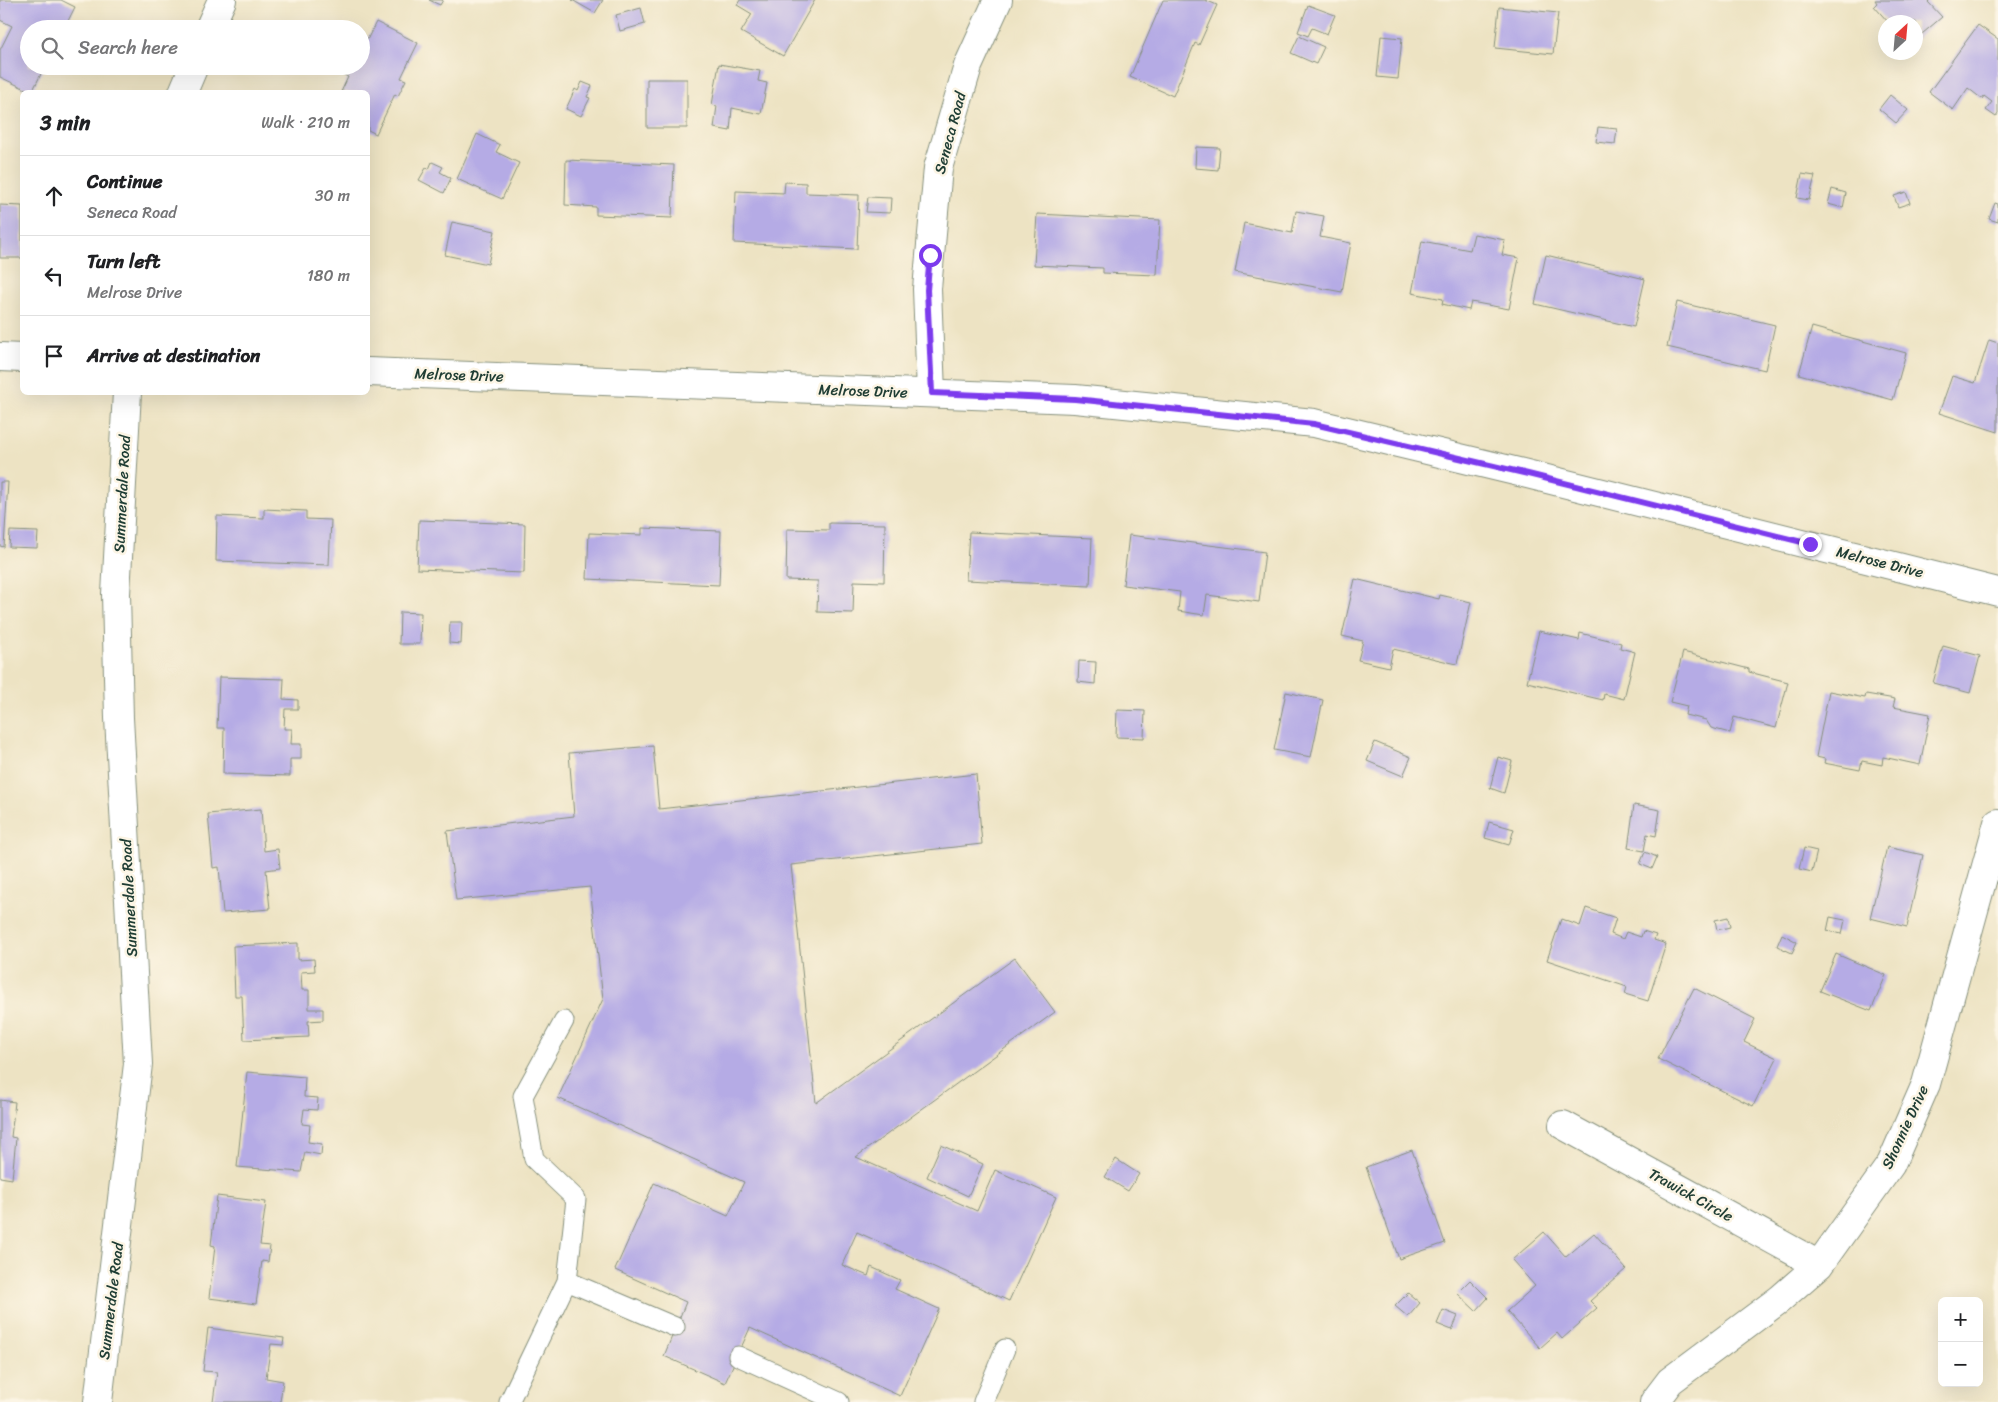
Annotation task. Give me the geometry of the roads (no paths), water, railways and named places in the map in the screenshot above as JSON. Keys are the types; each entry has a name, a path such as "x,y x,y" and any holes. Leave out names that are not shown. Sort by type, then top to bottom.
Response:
{"street":[{"path":"213,20 222,0"},
{"name":"Seneca Road","path":"932,393 927,290 938,168 968,66 998,0"},
{"path":"184,90 190,75"},
{"path":"0,357 20,358"},
{"name":"Melrose Drive","path":"370,372 1075,399 1314,424 1528,474 1998,592"},
{"name":"Summerdale Road","path":"98,1402 138,1064 119,718 116,594 127,395"},
{"name":"Shonnie Drive","path":"1654,1402 1670,1381 1780,1299 1819,1265 1891,1164 1926,1084 1998,823"},
{"name":"Trawick Circle","path":"1563,1124 1819,1265"}],"lane":[{"path":"509,1402 568,1281 576,1199 534,1159 523,1096 564,1021"},
{"path":"568,1281 675,1327"},
{"path":"983,1402 1005,1349"},
{"path":"738,1356 839,1402"}]}
